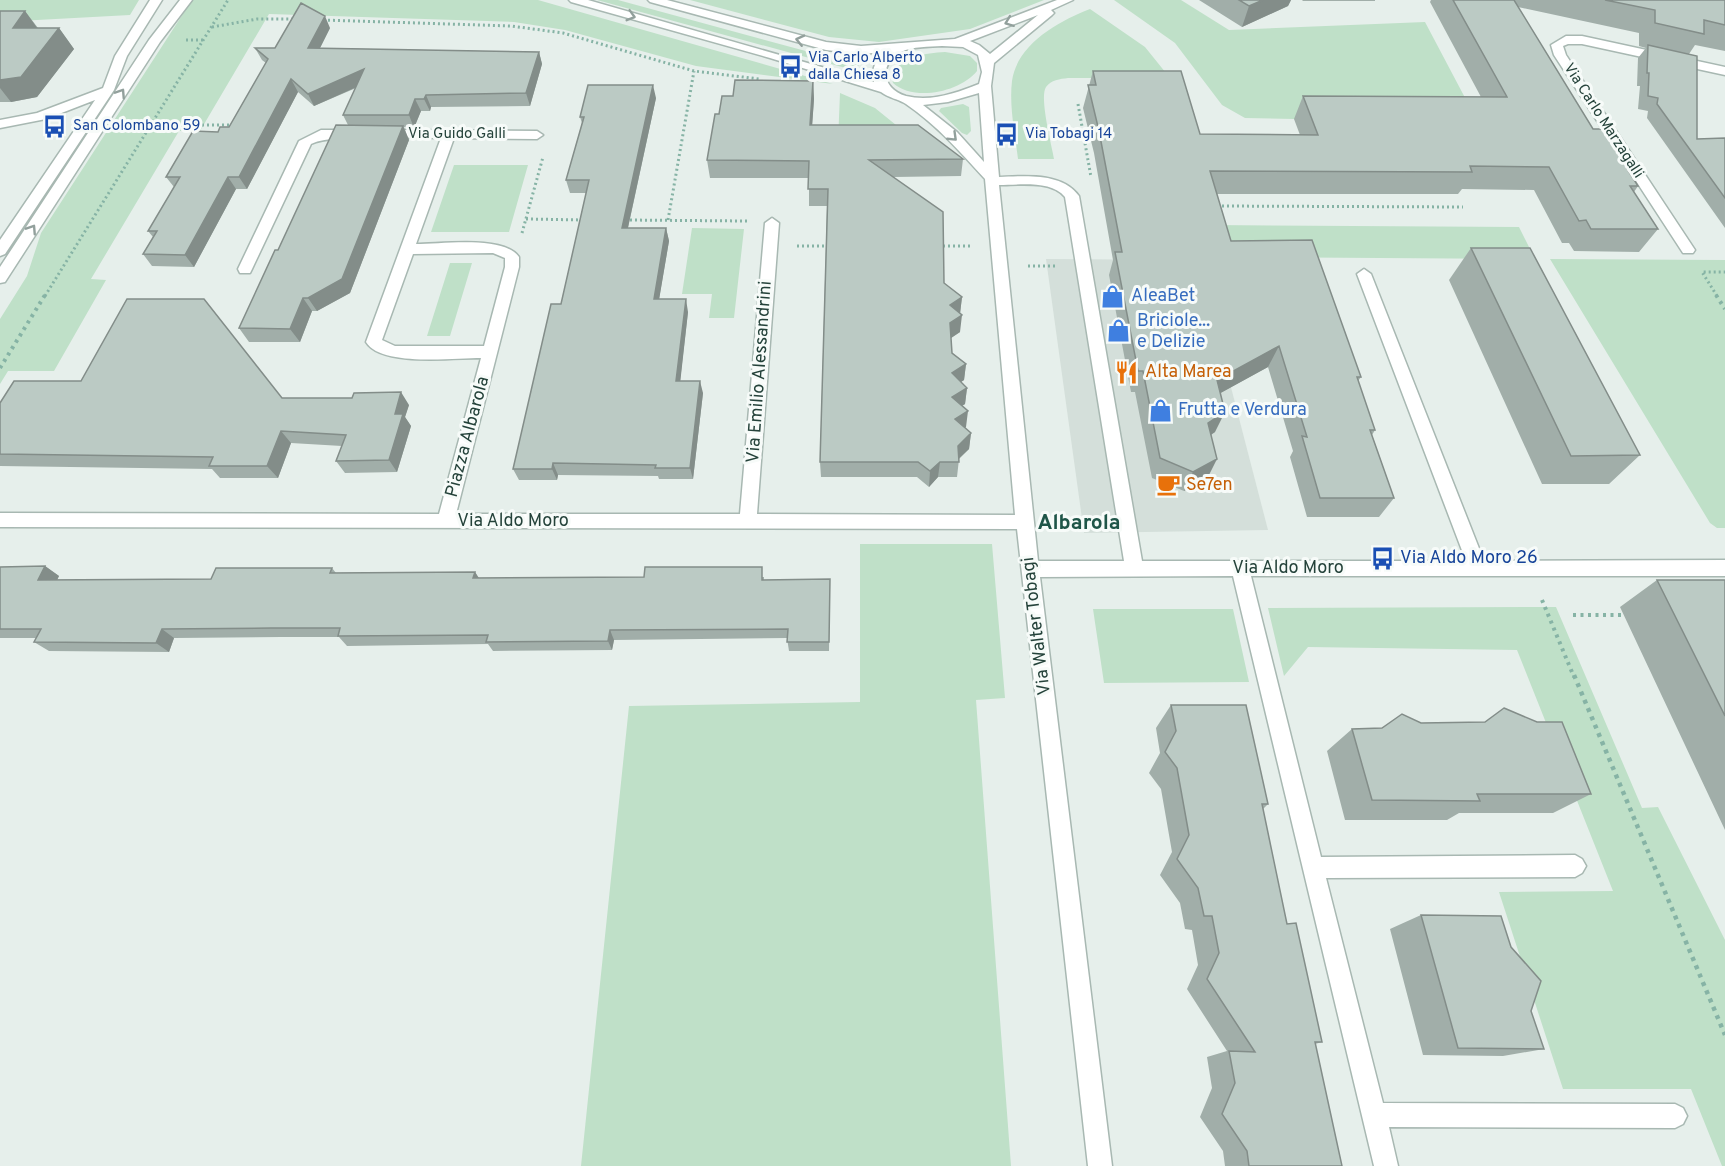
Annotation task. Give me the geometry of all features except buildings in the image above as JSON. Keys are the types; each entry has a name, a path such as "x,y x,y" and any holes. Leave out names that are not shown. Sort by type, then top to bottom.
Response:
{"street":[{"path":"0,251 108,90 122,56 156,0"},
{"path":"0,278 155,40 186,0"},
{"path":"575,0 882,88 895,97 910,101 936,100 965,94 985,86"},
{"path":"654,0 826,46 861,50 960,41 1063,2"},
{"path":"960,41 981,50 989,61 1063,2"},
{"name":"Via Carlo Marzagalli","path":"1688,250 1560,55 1557,45 1566,40 1582,40 1725,71"},
{"path":"882,88 878,77 880,67 887,55 899,48"},
{"name":"Via Walter Tobagi","path":"989,61 989,73 985,86 991,179 1030,569 1100,1166"},
{"path":"0,124 25,120 68,108 108,90"},
{"path":"910,101 952,135 991,179 1052,183 1066,188 1072,196 1134,568"},
{"name":"Via Guido Galli","path":"245,269 306,141 316,135 331,133 537,135"},
{"name":"Piazza Albarola","path":"449,134 374,342 385,350 395,352 490,352"},
{"name":"Via Emilio Alessandrini","path":"748,521 772,223"},
{"path":"407,249 493,248 506,251"},
{"name":"Piazza Albarola","path":"446,521 512,267 512,257 506,251"},
{"path":"1364,274 1478,568"},
{"name":"Via Aldo Moro","path":"0,520 1026,522"},
{"path":"1240,568 1386,1166"},
{"name":"Via Aldo Moro","path":"1030,569 1725,568"},
{"path":"1314,867 1575,866"},
{"path":"1374,1115 1675,1116"}],"path":[{"path":"0,368 228,0"},
{"path":"212,27 257,19 305,19"},
{"path":"316,20 511,26 563,33 694,71 761,79"},
{"path":"668,220 694,71"},
{"path":"1078,104 1091,179"},
{"path":"152,125 244,125"},
{"path":"506,251 519,240 545,152 545,144 537,135"},
{"path":"1207,206 1463,207"},
{"path":"526,219 585,220"},
{"path":"621,220 772,223"},
{"path":"769,246 838,246"},
{"path":"1725,272 1702,272 1725,309"},
{"path":"1542,600 1725,1035"},
{"path":"1574,615 1624,615"}],"shaded area":[{"path":"1046,259 1198,260 1268,530 1084,533"}],"green space":[{"path":"0,0 139,0 130,15 0,22"},
{"path":"192,0 538,0 833,84 696,66 565,30 514,22 269,14 200,131 179,131 91,279 106,280 54,371 8,371 0,384 0,319 27,276 41,233"},
{"path":"597,0 618,0 813,53 860,60 857,70 853,70"},
{"path":"690,0 1044,0 970,29 879,42 829,37"},
{"path":"1114,0 1181,0 1229,30 1425,22 1472,111 1294,119 1245,118 1222,105 1175,43"},
{"path":"1090,9 1145,47 1170,78 1068,78 1053,81 1046,87 1044,101 1054,159 1018,159 1011,100 1012,81 1016,68 1022,56 1041,36 1065,20"},
{"path":"945,52 970,56 977,63 977,71 960,84 936,92 913,92 893,83 891,74 908,60 930,53"},
{"path":"840,93 875,108 917,142 838,142"},
{"path":"963,104 969,107 971,131 967,135 939,111 941,108"},
{"path":"454,165 528,165 509,232 431,232"},
{"path":"1211,225 1519,227 1535,259 1220,257"},
{"path":"692,228 744,229 734,318 709,318 712,294 682,294"},
{"path":"1550,259 1725,260 1725,528 1717,528 1710,523"},
{"path":"450,263 472,263 450,336 427,336"},
{"path":"860,544 992,544 1005,698 976,700 1011,1166 581,1166 629,706 860,702"},
{"path":"1556,607 1642,808 1658,807 1725,940 1725,1166 1722,1166 1691,1089 1563,1089 1499,892 1613,891 1517,650 1308,647 1284,676 1268,608"},
{"path":"1093,609 1233,609 1249,682 1104,683"}],"place":[{"name":"Via Carlo Alberto dalla Chiesa 8","path":"790,67"},
{"name":"San Colombano 59","path":"55,126"},
{"name":"Via Tobagi 14","path":"1007,134"},
{"name":"AleaBet","path":"1113,296"},
{"name":"Briciole... e Delizie","path":"1119,331"},
{"name":"Alta Marea","path":"1127,372"},
{"name":"Frutta e Verdura","path":"1160,410"},
{"name":"Se7en","path":"1168,485"},
{"name":"Via Aldo Moro 26","path":"1382,558"}],"district":[{"name":"Albarola","path":"1079,523"}]}
